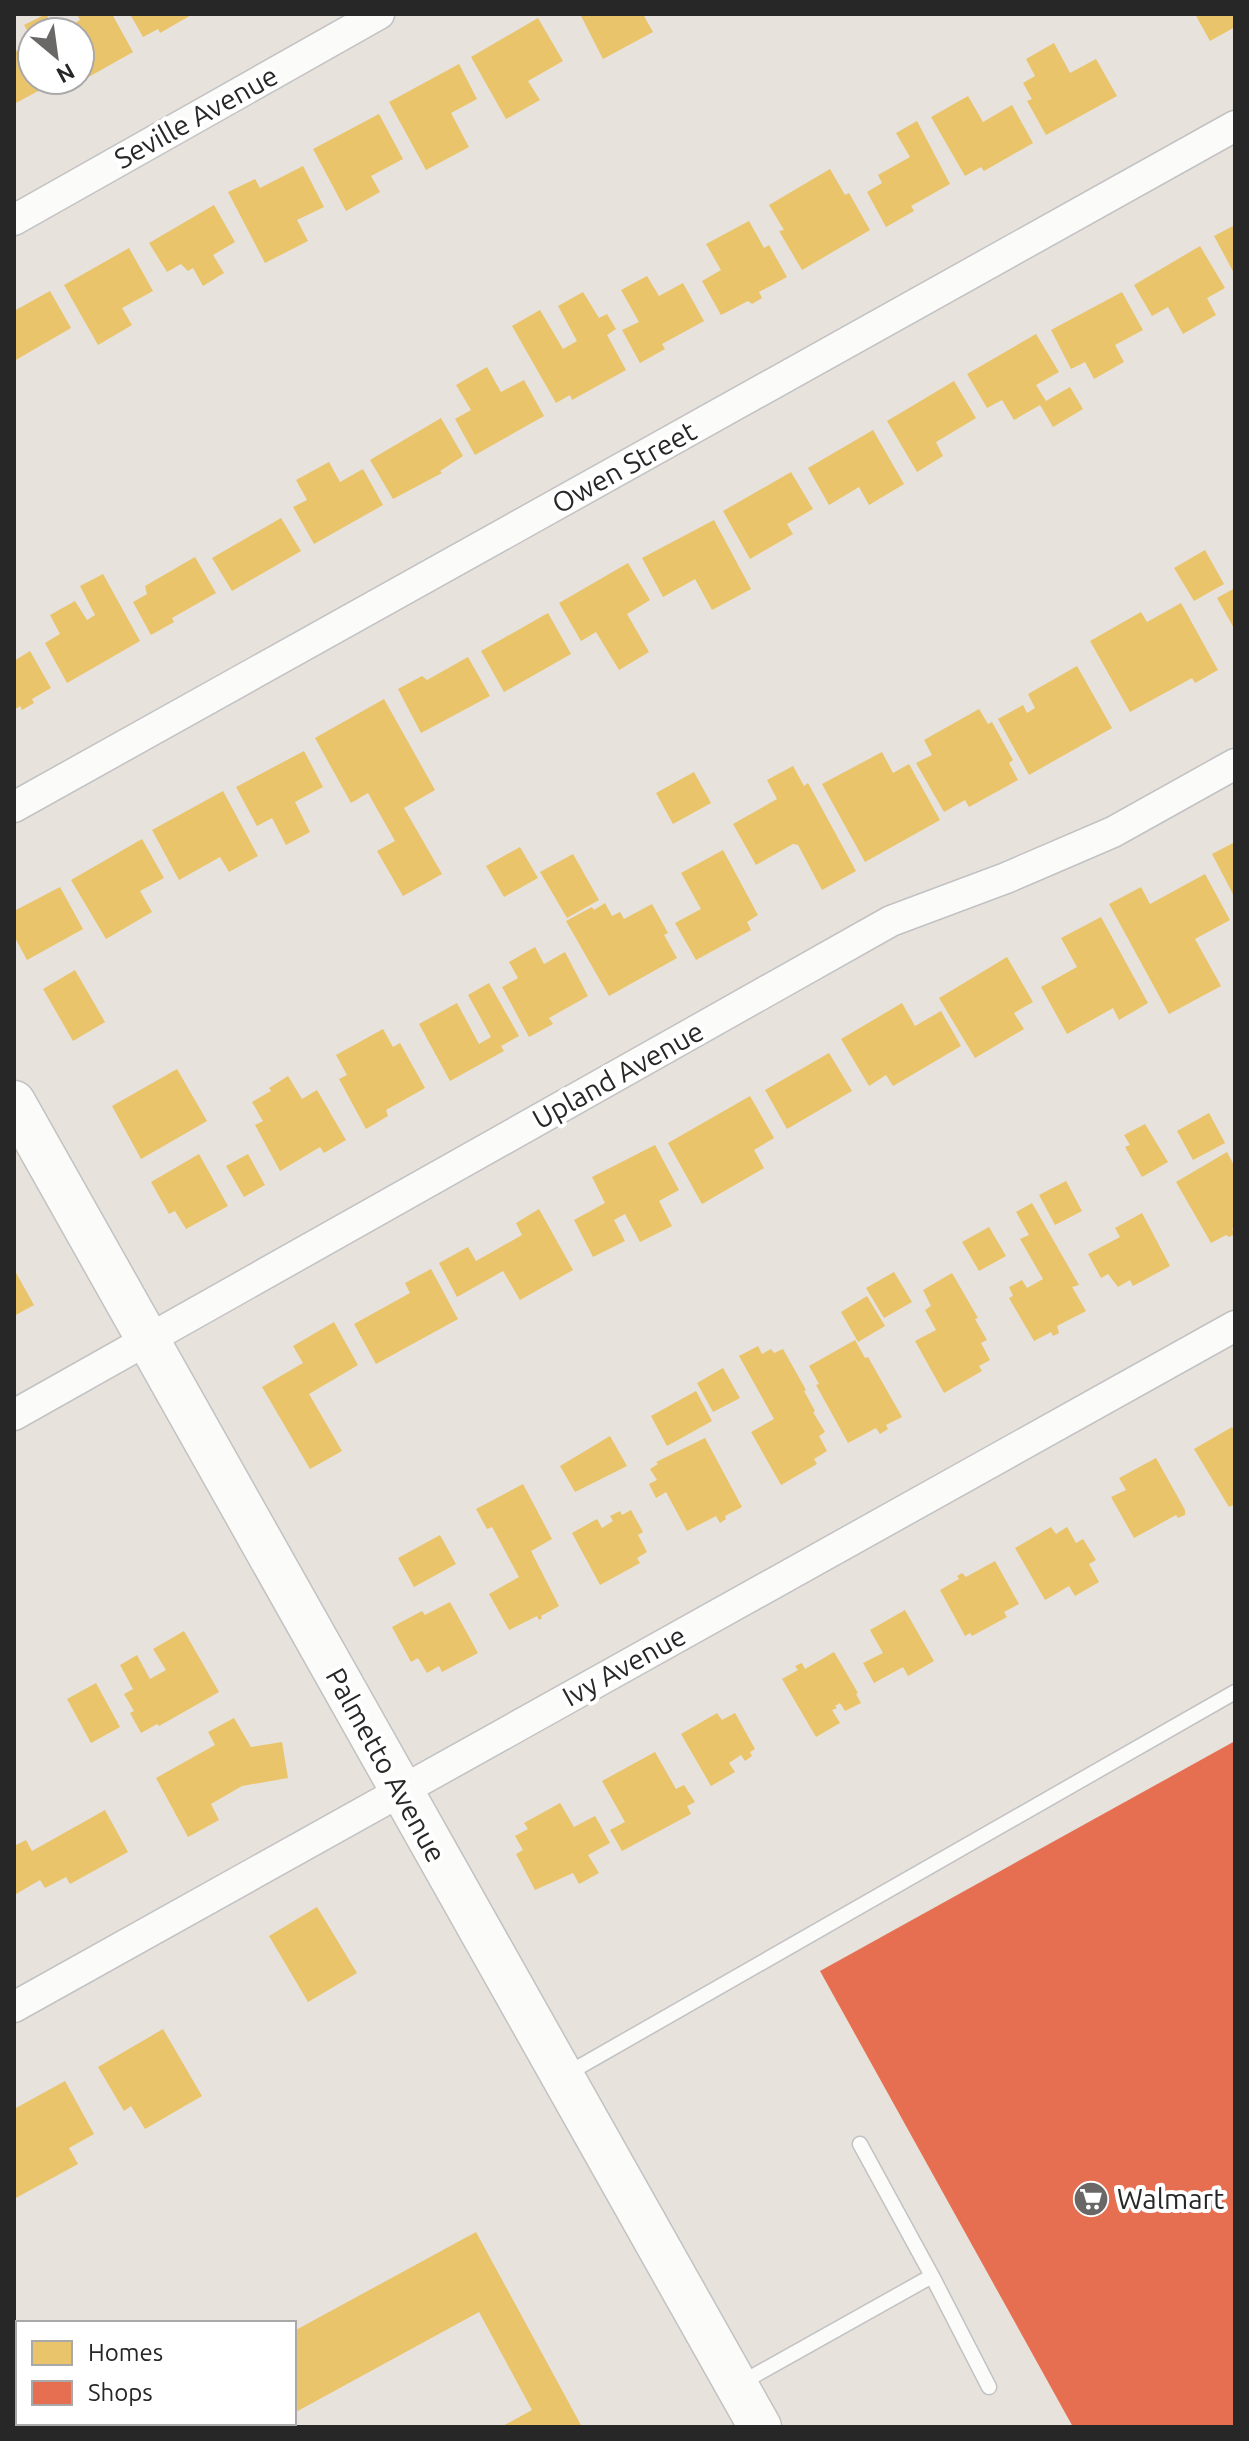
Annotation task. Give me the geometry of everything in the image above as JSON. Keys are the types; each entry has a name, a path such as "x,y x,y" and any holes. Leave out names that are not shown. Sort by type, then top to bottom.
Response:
{"street":[{"name":"Seville Avenue","path":"14,220 379,14"},
{"name":"Owen Street","path":"14,807 1235,126"},
{"name":"Upland Avenue","path":"14,1415 891,921 1006,878 1113,832 1235,764"},
{"name":"Palmetto Avenue","path":"14,1102 760,2427"},
{"name":"Ivy Avenue","path":"14,2007 1235,1326"}],"lane":[{"path":"563,2077 1235,1692"},
{"path":"860,2144 989,2387"},
{"path":"737,2386 932,2276"}],"building: Homes":[{"path":"112,14 133,52 96,73 96,16 78,16"},
{"path":"130,14 193,14 160,33 158,29 143,37"},
{"path":"580,14 643,14 653,32 603,59"},
{"path":"1195,14 1235,14 1235,27 1210,41"},
{"path":"538,18 563,61 528,81 540,100 506,119 471,57"},
{"path":"1054,43 1070,73 1096,59 1117,96 1046,135 1027,101 1032,99 1023,83 1035,76 1026,59"},
{"path":"14,52 16,96 29,96 14,104"},
{"path":"459,64 477,99 451,113 469,147 426,170 389,102"},
{"path":"968,96 983,122 1012,105 1033,143 984,171 981,167 965,176 931,117"},
{"path":"379,114 403,159 371,176 380,192 346,211 313,149"},
{"path":"917,121 950,184 911,206 914,211 886,227 867,192 882,183 878,175 910,157 896,133"},
{"path":"303,166 324,207 297,220 308,241 265,263 228,192 255,179 260,188"},
{"path":"830,169 845,195 849,193 870,230 802,270 779,231 784,230 769,205"},
{"path":"214,205 235,242 213,255 224,273 203,286 193,268 188,271 181,264 167,272 149,243"},
{"path":"749,221 764,248 769,245 787,277 759,292 762,298 752,304 748,301 721,315 702,281 721,270 706,244"},
{"path":"1235,225 1235,275 1214,236"},
{"path":"1200,246 1225,288 1207,298 1216,315 1183,334 1168,307 1152,316 1134,285"},
{"path":"129,248 153,291 122,308 132,325 98,345 64,285"},
{"path":"647,276 659,296 683,283 704,321 662,344 665,349 640,363 622,330 639,322 621,290"},
{"path":"50,291 71,328 14,361 14,311"},
{"path":"583,292 599,318 607,314 616,329 607,335 626,370 572,400 570,395 556,403 512,326 540,310 563,349 577,341 558,306"},
{"path":"1122,292 1143,330 1115,345 1124,362 1094,379 1085,362 1071,369 1051,330"},
{"path":"1036,334 1059,372 1036,385 1046,401 1070,387 1083,409 1053,427 1040,405 1014,420 1002,400 987,408 967,374"},
{"path":"487,367 501,392 524,380 544,416 475,455 455,419 471,410 456,385"},
{"path":"954,381 976,418 936,442 943,456 917,472 887,421"},
{"path":"441,418 463,456 440,471 442,473 393,499 370,460"},
{"path":"873,430 904,484 869,505 859,487 829,505 808,468"},
{"path":"329,462 340,482 363,469 383,505 314,544 293,507 307,500 296,480"},
{"path":"791,472 813,509 787,524 793,534 750,559 723,511"},
{"path":"281,518 301,551 232,591 212,558"},
{"path":"714,520 751,589 712,610 695,579 663,597 642,558"},
{"path":"1205,550 1224,584 1194,601 1174,568"},
{"path":"195,557 216,593 172,618 174,622 151,635 133,602 147,594 145,586"},
{"path":"628,563 650,600 627,614 649,652 619,670 596,632 581,641 559,603"},
{"path":"103,574 140,641 67,683 45,643 60,634 50,615 75,601 87,620 95,615 80,586"},
{"path":"1235,588 1235,630 1217,598"},
{"path":"1181,603 1218,670 1195,683 1192,678 1130,712 1090,641 1141,612 1147,622"},
{"path":"548,613 571,654 504,692 481,651"},
{"path":"30,651 51,688 32,699 34,703 22,710 20,706 14,710 14,661"},
{"path":"468,657 490,696 421,733 398,689 422,676 427,680"},
{"path":"1077,666 1112,728 1029,775 998,719 1023,705 1027,713 1035,708 1028,694"},
{"path":"384,699 435,790 404,808 442,874 403,896 377,851 395,841 368,793 351,803 315,738"},
{"path":"979,709 988,724 992,722 1013,760 1009,763 1018,780 969,807 965,800 944,812 916,763 932,755 924,740"},
{"path":"304,751 323,787 295,802 310,832 286,845 272,818 257,826 236,787"},
{"path":"882,752 893,773 909,764 940,820 865,862 822,784"},
{"path":"793,766 804,786 808,783 856,871 822,890 798,845 793,844 756,865 733,824 777,799 767,780"},
{"path":"694,772 711,803 673,824 656,793"},
{"path":"223,791 258,856 229,872 220,857 179,880 152,830"},
{"path":"142,839 164,878 140,891 152,912 106,939 71,880"},
{"path":"1235,842 1235,898 1212,854"},
{"path":"520,847 538,878 504,897 486,866"},
{"path":"723,850 758,915 747,922 751,930 696,960 675,923 701,909 681,873"},
{"path":"573,854 599,900 567,918 540,872"},
{"path":"1205,874 1230,920 1195,939 1221,986 1169,1014 1109,904 1141,887 1150,904"},
{"path":"60,887 83,929 27,960 14,936 14,911"},
{"path":"605,903 612,916 620,912 624,919 652,904 677,958 609,996 566,921"},
{"path":"1101,917 1148,1003 1119,1020 1113,1008 1067,1034 1041,987 1077,967 1061,938"},
{"path":"535,947 544,964 565,952 588,996 549,1018 553,1024 529,1037 502,987 518,978 509,962"},
{"path":"1007,957 1033,1002 1014,1013 1024,1029 975,1058 939,998"},
{"path":"75,970 105,1022 73,1041 43,989"},
{"path":"489,983 519,1036 501,1046 504,1051 450,1081 419,1024 457,1003 479,1044 491,1037 468,995"},
{"path":"902,1003 915,1026 941,1011 961,1046 893,1086 886,1075 869,1086 841,1039"},
{"path":"383,1029 393,1047 400,1043 425,1088 386,1110 388,1116 366,1129 339,1079 347,1075 336,1055"},
{"path":"829,1053 852,1091 787,1129 765,1090"},
{"path":"177,1069 207,1121 141,1159 112,1106"},
{"path":"288,1076 302,1099 317,1090 346,1140 324,1153 320,1147 280,1171 255,1125 263,1121 252,1102"},
{"path":"750,1096 774,1138 754,1150 764,1168 702,1204 668,1143"},
{"path":"1209,1113 1225,1143 1193,1160 1177,1131"},
{"path":"1145,1124 1168,1162 1142,1177 1125,1147 1130,1145 1124,1135"},
{"path":"655,1145 679,1190 659,1201 672,1226 640,1242 625,1214 614,1220 625,1241 593,1257 574,1220 605,1203 592,1177"},
{"path":"1227,1152 1235,1167 1235,1227 1232,1229 1235,1234 1211,1243 1176,1182"},
{"path":"199,1154 228,1206 186,1229 175,1211 169,1214 151,1182"},
{"path":"248,1154 265,1185 244,1197 226,1166"},
{"path":"1066,1181 1082,1211 1055,1225 1039,1195"},
{"path":"1032,1203 1079,1285 1072,1287 1086,1311 1057,1326 1059,1333 1053,1336 1051,1332 1034,1341 1009,1298 1013,1296 1009,1287 1022,1280 1027,1288 1043,1279 1020,1239 1029,1235 1016,1212"},
{"path":"539,1209 573,1270 520,1300 503,1271 457,1297 439,1263 468,1247 476,1261 522,1235 516,1223"},
{"path":"1142,1213 1170,1266 1133,1286 1130,1280 1118,1287 1108,1274 1101,1278 1088,1254 1120,1237 1115,1228"},
{"path":"989,1227 1006,1256 979,1271 962,1242"},
{"path":"14,1269 34,1305 14,1316"},
{"path":"431,1269 458,1319 376,1364 354,1324 410,1293 405,1283"},
{"path":"894,1272 912,1302 884,1318 866,1288"},
{"path":"952,1273 978,1318 975,1319 987,1340 981,1343 990,1360 979,1366 982,1371 944,1393 915,1341 936,1330 925,1310 931,1306 923,1290"},
{"path":"867,1296 885,1326 858,1342 841,1312"},
{"path":"334,1322 358,1365 309,1394 342,1451 310,1469 262,1387 303,1363 293,1346"},
{"path":"855,1340 902,1417 886,1425 888,1429 880,1434 876,1428 848,1443 809,1366"},
{"path":"758,1346 762,1354 771,1349 774,1353 783,1349 825,1432 819,1436 827,1451 814,1459 817,1464 781,1485 751,1432 774,1419 739,1356"},
{"path":"723,1368 740,1398 713,1412 697,1383"},
{"path":"696,1391 712,1421 667,1446 651,1416"},
{"path":"1232,1427 1235,1431 1235,1504 1229,1507 1194,1449"},
{"path":"610,1436 627,1466 575,1492 560,1466"},
{"path":"705,1438 742,1507 725,1516 726,1519 720,1523 716,1516 687,1531 666,1492 656,1498 649,1484 657,1480 650,1469 658,1464 656,1462"},
{"path":"1156,1458 1185,1515 1178,1518 1176,1515 1134,1538 1111,1497 1126,1490 1119,1478"},
{"path":"523,1484 552,1539 531,1551 559,1606 539,1620 537,1616 509,1630 489,1594 519,1577 492,1527 487,1529 476,1509"},
{"path":"631,1510 643,1532 638,1535 647,1552 637,1558 640,1563 600,1585 572,1533 597,1519 602,1528 613,1521 610,1516"},
{"path":"1051,1527 1056,1534 1067,1527 1076,1543 1083,1539 1096,1560 1089,1564 1099,1582 1075,1596 1069,1586 1045,1600 1015,1548"},
{"path":"440,1535 456,1564 414,1587 398,1558"},
{"path":"995,1561 1019,1604 1004,1612 1007,1617 972,1636 970,1633 965,1636 940,1590 959,1579 957,1576 962,1573 966,1577"},
{"path":"450,1602 478,1653 442,1672 439,1666 427,1673 418,1658 411,1662 392,1627 422,1611 425,1615"},
{"path":"905,1610 934,1661 908,1676 903,1667 874,1683 863,1663 883,1653 870,1630"},
{"path":"184,1631 219,1692 141,1733 124,1694 133,1689 120,1665 137,1655 150,1679 166,1670 153,1649"},
{"path":"834,1652 861,1703 845,1711 840,1703 835,1706 837,1708 832,1710 840,1723 816,1737 782,1679 798,1670 795,1666 802,1663 805,1669"},
{"path":"96,1683 120,1727 91,1743 67,1699"},
{"path":"717,1713 722,1720 735,1713 755,1749 745,1761 741,1755 729,1763 735,1772 711,1786 681,1734"},
{"path":"234,1718 251,1747 282,1742 288,1778 242,1786 211,1804 219,1820 188,1837 156,1778 215,1745 208,1732"},
{"path":"655,1752 676,1789 684,1785 695,1802 687,1806 691,1814 622,1851 610,1830 625,1822 602,1781"},
{"path":"560,1803 574,1827 595,1816 610,1843 588,1855 599,1873 579,1884 573,1873 535,1890 516,1854 523,1850 515,1836 528,1829 524,1823"},
{"path":"105,1810 128,1852 70,1884 66,1877 45,1888 40,1880 16,1894 14,1846 26,1840 32,1851"},
{"path":"317,1907 357,1973 308,2002 269,1936"},
{"path":"163,2029 202,2096 145,2129 131,2106 124,2111 98,2067"},
{"path":"65,2081 94,2134 69,2148 78,2164 14,2199 14,2109"},
{"path":"476,2232 582,2427 501,2427 532,2410 479,2312 296,2412 296,2330"},
{"path":"224,2425 272,2425 268,2427"}],"building: Shops":[{"name":"Walmart","path":"1235,1741 1235,2427 1073,2427 820,1971"}],"place":[{"name":"Walmart","path":"1091,2199"}]}
